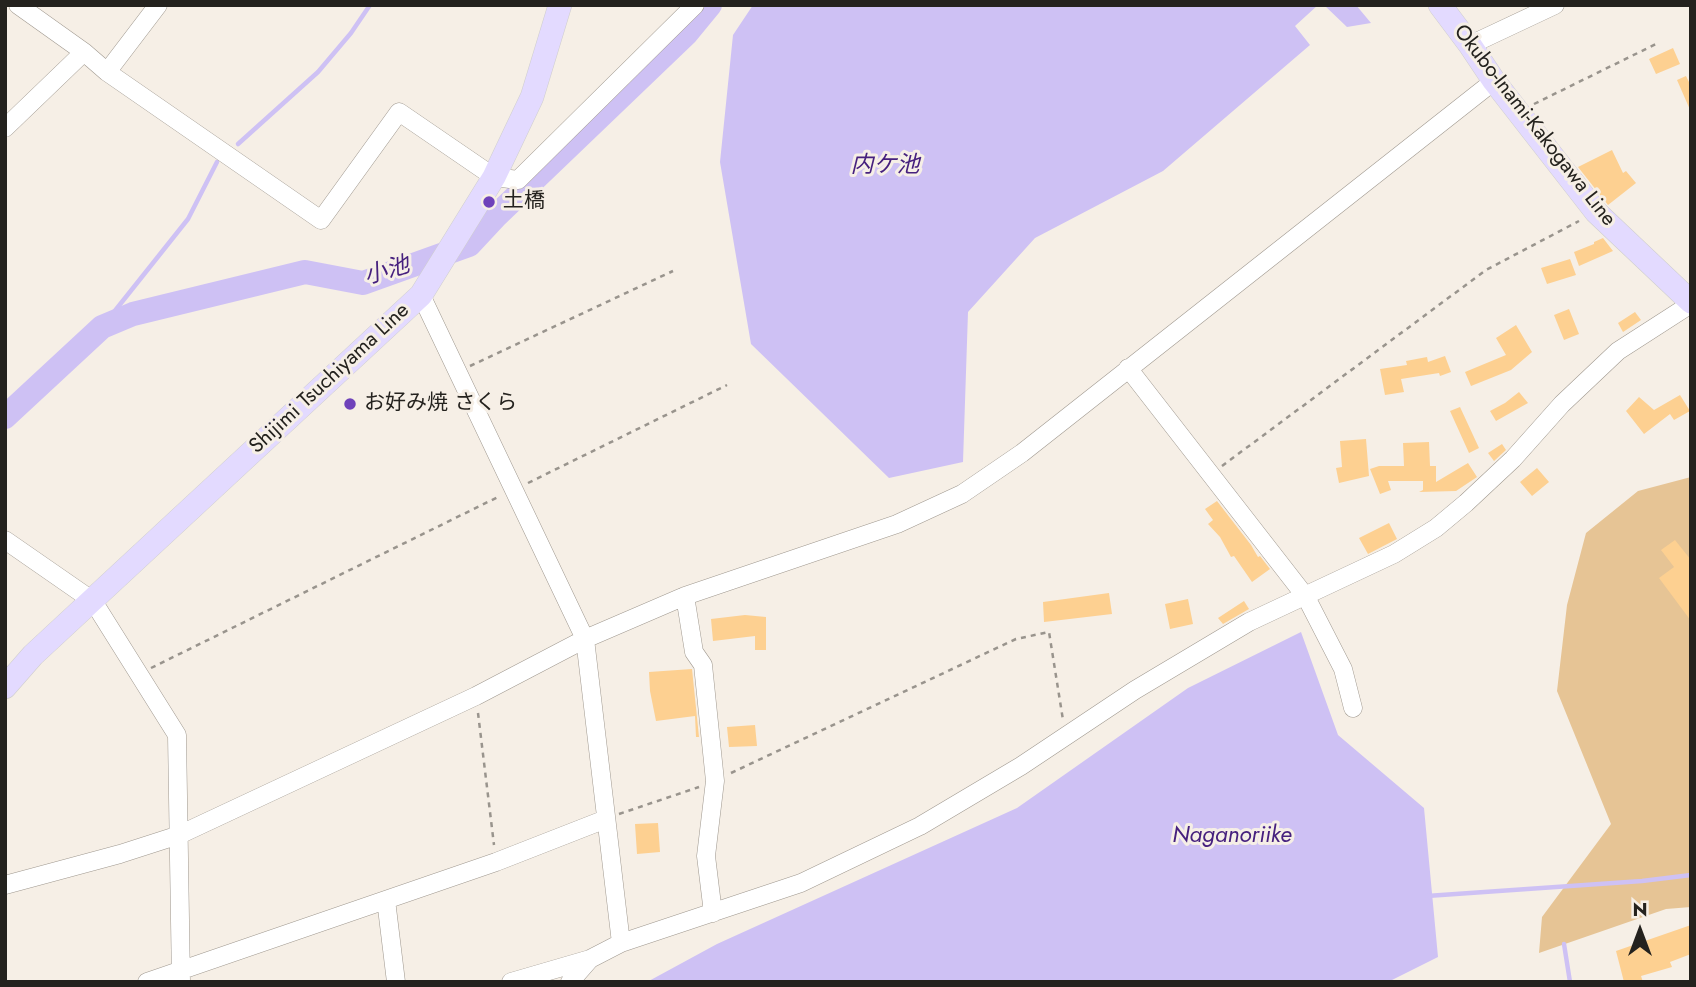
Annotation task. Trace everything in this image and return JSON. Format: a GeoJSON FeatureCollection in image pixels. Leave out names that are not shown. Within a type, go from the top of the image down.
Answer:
{"type":"FeatureCollection","features":[{"type":"Feature","properties":{"kind":"main road","name":"Shijimi Tsuchiyama Line"},"geometry":{"type":"LineString","coordinates":[[5,687],[33,655],[421,295],[494,177],[532,97],[560,5]]}},
{"type":"Feature","properties":{"kind":"main road","name":"Okubo-Inami-Kakogawa Line"},"geometry":{"type":"LineString","coordinates":[[1440,5],[1494,81],[1596,212],[1691,303]]}},
{"type":"Feature","properties":{"kind":"street"},"geometry":{"type":"LineString","coordinates":[[18,5],[84,52],[107,72],[321,220],[400,113],[494,177],[518,180],[695,5]]}},
{"type":"Feature","properties":{"kind":"street"},"geometry":{"type":"LineString","coordinates":[[107,72],[158,5]]}},
{"type":"Feature","properties":{"kind":"street"},"geometry":{"type":"LineString","coordinates":[[1470,44],[1555,5]]}},
{"type":"Feature","properties":{"kind":"street"},"geometry":{"type":"LineString","coordinates":[[5,128],[84,52]]}},
{"type":"Feature","properties":{"kind":"street"},"geometry":{"type":"LineString","coordinates":[[5,885],[179,835],[476,696],[585,639],[685,596],[897,524],[962,494],[1022,453],[1494,81]]}},
{"type":"Feature","properties":{"kind":"street"},"geometry":{"type":"LineString","coordinates":[[421,295],[585,639],[621,943]]}},
{"type":"Feature","properties":{"kind":"street"},"geometry":{"type":"LineString","coordinates":[[511,982],[590,960],[621,943],[801,884],[920,826],[1021,766],[1135,690],[1249,622],[1394,554],[1436,528],[1513,459],[1562,404],[1618,352],[1691,303]]}},
{"type":"Feature","properties":{"kind":"street"},"geometry":{"type":"LineString","coordinates":[[1128,368],[1306,597],[1343,669],[1353,708]]}},
{"type":"Feature","properties":{"kind":"street"},"geometry":{"type":"LineString","coordinates":[[5,540],[93,601],[177,735],[182,975]]}},
{"type":"Feature","properties":{"kind":"street"},"geometry":{"type":"LineString","coordinates":[[685,596],[694,652],[703,665],[715,781],[706,856],[713,913]]}},
{"type":"Feature","properties":{"kind":"street"},"geometry":{"type":"LineString","coordinates":[[147,982],[182,975],[496,862],[606,819]]}},
{"type":"Feature","properties":{"kind":"street"},"geometry":{"type":"LineString","coordinates":[[386,900],[396,982]]}},
{"type":"Feature","properties":{"kind":"street"},"geometry":{"type":"LineString","coordinates":[[570,982],[590,960]]}},
{"type":"Feature","properties":{"kind":"path"},"geometry":{"type":"LineString","coordinates":[[1518,112],[1656,44]]}},
{"type":"Feature","properties":{"kind":"path"},"geometry":{"type":"LineString","coordinates":[[1210,474],[1486,270],[1596,212]]}},
{"type":"Feature","properties":{"kind":"path"},"geometry":{"type":"LineString","coordinates":[[458,372],[673,271]]}},
{"type":"Feature","properties":{"kind":"path"},"geometry":{"type":"LineString","coordinates":[[139,674],[727,386]]}},
{"type":"Feature","properties":{"kind":"path"},"geometry":{"type":"LineString","coordinates":[[606,819],[715,781],[1016,639],[1049,632],[1065,736]]}},
{"type":"Feature","properties":{"kind":"path"},"geometry":{"type":"LineString","coordinates":[[476,696],[496,862]]}},
{"type":"Feature","properties":{"kind":"shaded area"},"geometry":{"type":"Polygon","coordinates":[[[1691,477],[1691,907],[1666,909],[1539,953],[1542,917],[1611,824],[1557,691],[1567,605],[1586,533],[1638,491],[1691,477]]]}},
{"type":"Feature","properties":{"kind":"water","name":"内ケ池"},"geometry":{"type":"Polygon","coordinates":[[[753,5],[1318,5],[1295,26],[1310,45],[1163,171],[1035,238],[968,312],[963,462],[889,478],[751,344],[720,162],[733,35],[753,5]]]}},
{"type":"Feature","properties":{"kind":"water"},"geometry":{"type":"Polygon","coordinates":[[[1324,5],[1356,5],[1371,23],[1347,27],[1324,5]]]}},
{"type":"Feature","properties":{"kind":"water","name":"Naganoriike"},"geometry":{"type":"Polygon","coordinates":[[[1301,632],[1338,735],[1424,808],[1438,957],[1388,982],[647,982],[717,944],[1017,808],[1188,688],[1301,632]]]}},
{"type":"Feature","properties":{"kind":"building"},"geometry":{"type":"Polygon","coordinates":[[[1673,48],[1680,64],[1656,74],[1649,59],[1673,48]]]}},
{"type":"Feature","properties":{"kind":"building"},"geometry":{"type":"Polygon","coordinates":[[[1686,76],[1691,86],[1691,112],[1677,80],[1686,76]]]}},
{"type":"Feature","properties":{"kind":"building"},"geometry":{"type":"Polygon","coordinates":[[[1612,150],[1623,173],[1626,171],[1636,183],[1608,205],[1578,167],[1612,150]]]}},
{"type":"Feature","properties":{"kind":"building"},"geometry":{"type":"Polygon","coordinates":[[[1603,238],[1613,251],[1579,266],[1574,252],[1603,238]]]}},
{"type":"Feature","properties":{"kind":"building"},"geometry":{"type":"Polygon","coordinates":[[[1570,259],[1576,275],[1547,284],[1541,268],[1570,259]]]}},
{"type":"Feature","properties":{"kind":"building"},"geometry":{"type":"Polygon","coordinates":[[[1569,309],[1579,334],[1564,340],[1554,315],[1569,309]]]}},
{"type":"Feature","properties":{"kind":"building"},"geometry":{"type":"Polygon","coordinates":[[[1635,312],[1641,320],[1623,332],[1618,323],[1635,312]]]}},
{"type":"Feature","properties":{"kind":"building"},"geometry":{"type":"Polygon","coordinates":[[[1516,325],[1532,352],[1511,370],[1471,386],[1465,372],[1506,355],[1496,338],[1516,325]]]}},
{"type":"Feature","properties":{"kind":"building"},"geometry":{"type":"Polygon","coordinates":[[[1445,356],[1451,372],[1440,376],[1439,373],[1401,379],[1404,392],[1385,395],[1380,369],[1407,365],[1406,361],[1427,357],[1428,362],[1445,356]]]}},
{"type":"Feature","properties":{"kind":"building"},"geometry":{"type":"Polygon","coordinates":[[[1519,392],[1528,403],[1496,421],[1490,411],[1519,392]]]}},
{"type":"Feature","properties":{"kind":"building"},"geometry":{"type":"Polygon","coordinates":[[[1680,395],[1690,411],[1674,420],[1670,414],[1644,434],[1626,411],[1639,397],[1654,410],[1680,395]]]}},
{"type":"Feature","properties":{"kind":"building"},"geometry":{"type":"Polygon","coordinates":[[[1460,407],[1479,448],[1469,453],[1450,411],[1460,407]]]}},
{"type":"Feature","properties":{"kind":"building"},"geometry":{"type":"Polygon","coordinates":[[[1366,439],[1369,476],[1339,483],[1336,468],[1342,467],[1340,441],[1366,439]]]}},
{"type":"Feature","properties":{"kind":"building"},"geometry":{"type":"Polygon","coordinates":[[[1429,442],[1430,466],[1436,466],[1436,482],[1468,463],[1477,477],[1456,491],[1419,492],[1423,490],[1423,481],[1388,481],[1391,490],[1380,494],[1370,469],[1379,466],[1404,466],[1403,443],[1429,442]]]}},
{"type":"Feature","properties":{"kind":"building"},"geometry":{"type":"Polygon","coordinates":[[[1502,444],[1506,450],[1494,461],[1488,453],[1502,444]]]}},
{"type":"Feature","properties":{"kind":"building"},"geometry":{"type":"Polygon","coordinates":[[[1537,468],[1549,482],[1532,496],[1520,482],[1537,468]]]}},
{"type":"Feature","properties":{"kind":"building"},"geometry":{"type":"Polygon","coordinates":[[[1217,501],[1270,569],[1252,582],[1208,524],[1213,520],[1205,509],[1217,501]]]}},
{"type":"Feature","properties":{"kind":"building"},"geometry":{"type":"Polygon","coordinates":[[[1389,523],[1397,539],[1368,554],[1359,538],[1389,523]]]}},
{"type":"Feature","properties":{"kind":"building"},"geometry":{"type":"Polygon","coordinates":[[[1675,540],[1691,560],[1691,621],[1659,578],[1674,567],[1661,550],[1675,540]]]}},
{"type":"Feature","properties":{"kind":"building"},"geometry":{"type":"Polygon","coordinates":[[[1109,593],[1112,614],[1044,622],[1043,602],[1109,593]]]}},
{"type":"Feature","properties":{"kind":"building"},"geometry":{"type":"Polygon","coordinates":[[[1188,599],[1193,624],[1170,629],[1165,604],[1188,599]]]}},
{"type":"Feature","properties":{"kind":"building"},"geometry":{"type":"Polygon","coordinates":[[[1244,601],[1249,609],[1223,624],[1218,618],[1244,601]]]}},
{"type":"Feature","properties":{"kind":"building"},"geometry":{"type":"Polygon","coordinates":[[[745,615],[766,617],[766,650],[755,650],[755,636],[713,641],[711,619],[745,615]]]}},
{"type":"Feature","properties":{"kind":"building"},"geometry":{"type":"Polygon","coordinates":[[[692,669],[699,737],[696,737],[695,716],[656,721],[650,691],[649,672],[692,669]]]}},
{"type":"Feature","properties":{"kind":"building"},"geometry":{"type":"Polygon","coordinates":[[[755,725],[757,746],[729,747],[727,727],[755,725]]]}},
{"type":"Feature","properties":{"kind":"building"},"geometry":{"type":"Polygon","coordinates":[[[658,823],[660,852],[637,854],[635,824],[658,823]]]}},
{"type":"Feature","properties":{"kind":"building"},"geometry":{"type":"Polygon","coordinates":[[[1691,925],[1691,954],[1670,962],[1672,967],[1641,976],[1643,982],[1624,982],[1616,951],[1691,925]]]}},
{"type":"Feature","properties":{"kind":"waterway"},"geometry":{"type":"LineString","coordinates":[[238,144],[318,72],[351,33],[370,5]]}},
{"type":"Feature","properties":{"kind":"waterway","name":"小池"},"geometry":{"type":"LineString","coordinates":[[5,417],[102,327],[133,314],[305,272],[363,283],[469,245],[687,33],[710,5]]}},
{"type":"Feature","properties":{"kind":"waterway"},"geometry":{"type":"LineString","coordinates":[[102,327],[188,219],[217,162]]}},
{"type":"Feature","properties":{"kind":"waterway"},"geometry":{"type":"LineString","coordinates":[[1427,896],[1691,875]]}},
{"type":"Feature","properties":{"kind":"waterway"},"geometry":{"type":"LineString","coordinates":[[1564,944],[1570,982]]}},
{"type":"Feature","properties":{"kind":"place","name":"土橋"},"geometry":{"type":"Point","coordinates":[489,202]}},
{"type":"Feature","properties":{"kind":"place","name":"お好み焼 さくら"},"geometry":{"type":"Point","coordinates":[350,404]}}]}
